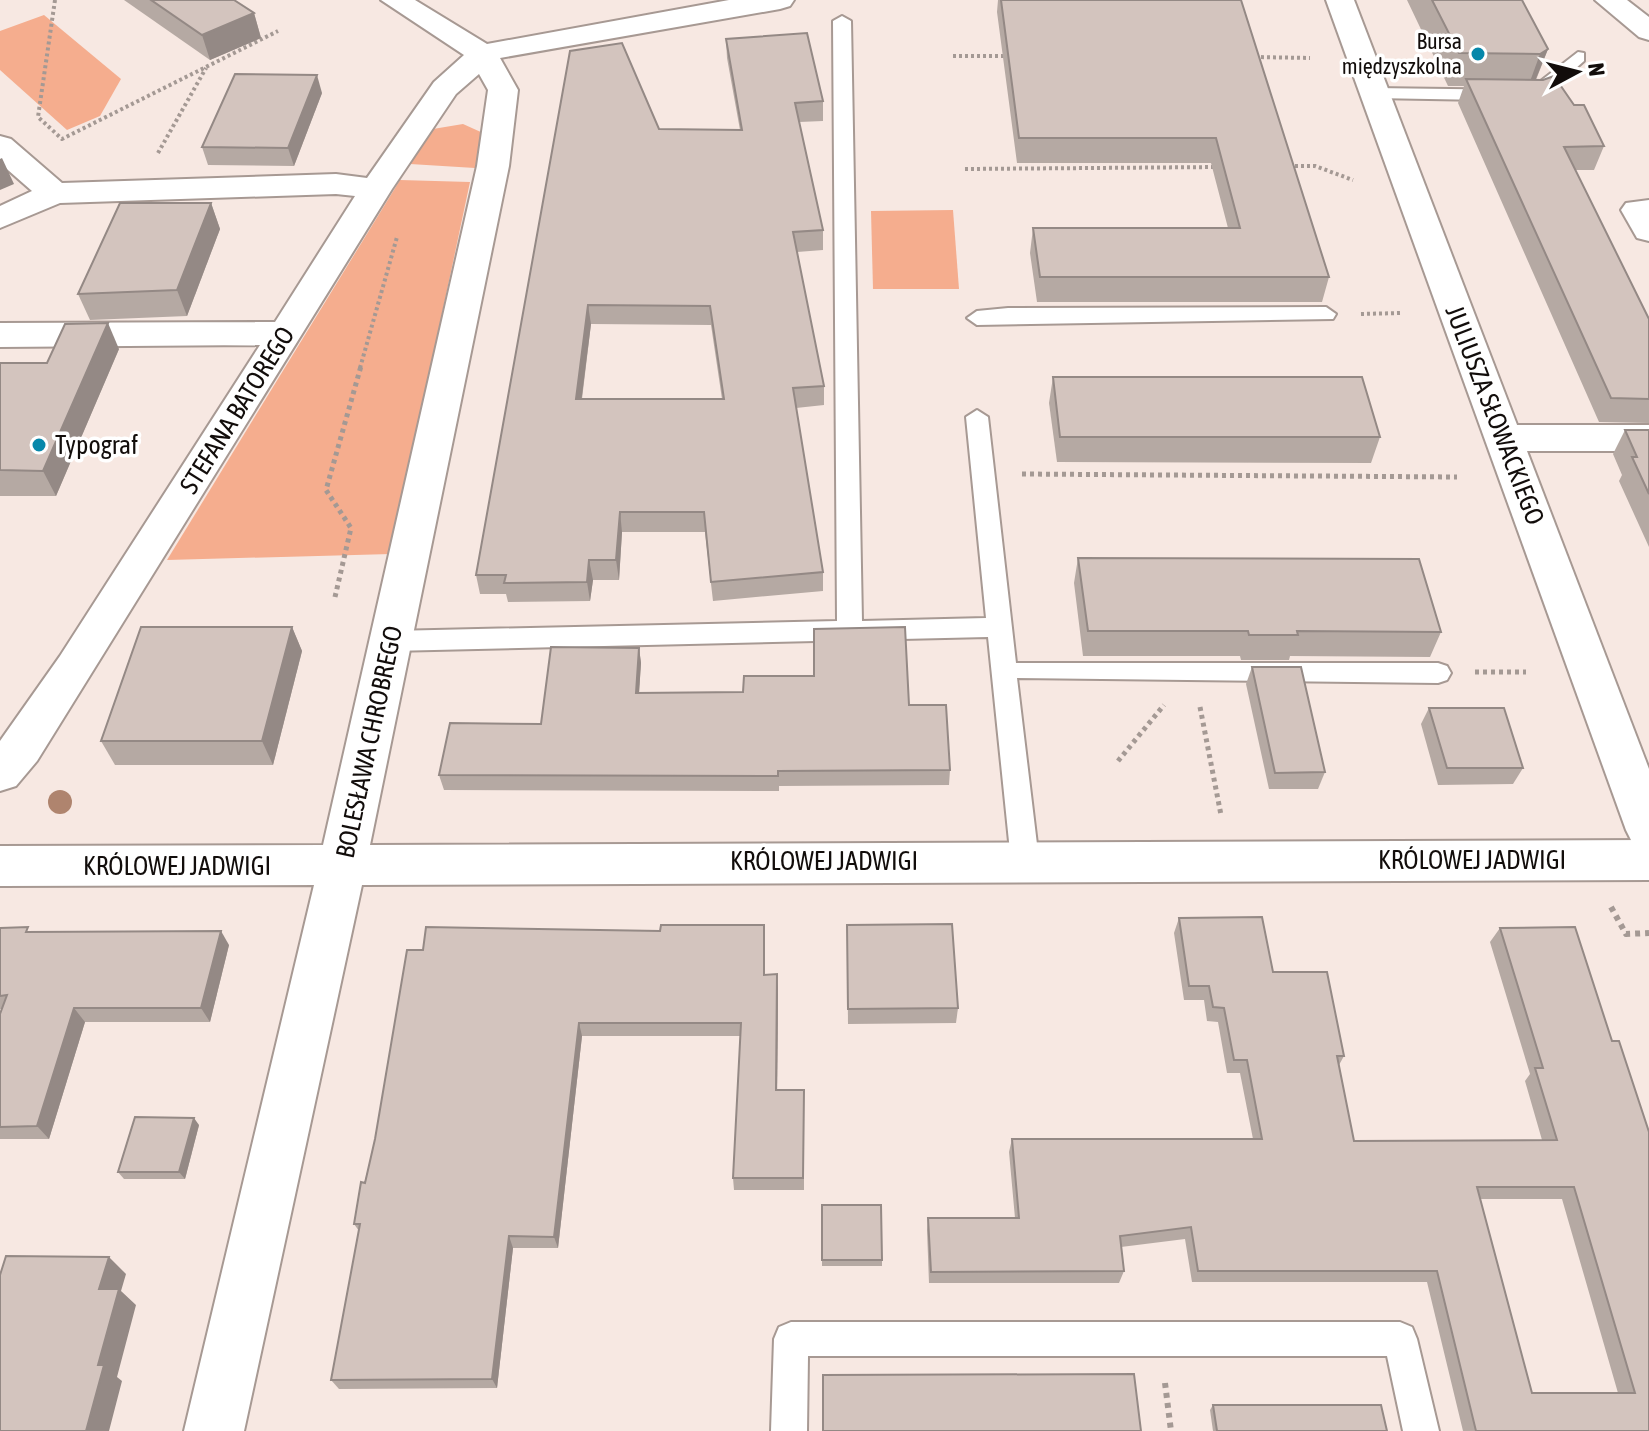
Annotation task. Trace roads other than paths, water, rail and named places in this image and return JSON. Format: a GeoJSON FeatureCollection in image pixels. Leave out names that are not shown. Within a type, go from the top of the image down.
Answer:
{"type":"FeatureCollection","features":[{"type":"Feature","properties":{"kind":"street"},"geometry":{"type":"LineString","coordinates":[[395,0],[483,54],[553,37],[780,0]]}},
{"type":"Feature","properties":{"kind":"street","name":"JULIUSZA SŁOWACKIEGO"},"geometry":{"type":"LineString","coordinates":[[1340,0],[1647,818]]}},
{"type":"Feature","properties":{"kind":"street"},"geometry":{"type":"LineString","coordinates":[[1609,0],[1649,31]]}},
{"type":"Feature","properties":{"kind":"street","name":"STEFANA BATOREGO"},"geometry":{"type":"LineString","coordinates":[[0,773],[21,748],[75,668],[376,189],[445,88],[483,54]]}},
{"type":"Feature","properties":{"kind":"street","name":"BOLESŁAWA CHROBREGO"},"geometry":{"type":"LineString","coordinates":[[214,1431],[342,867],[493,166],[503,90],[483,54]]}},
{"type":"Feature","properties":{"kind":"street"},"geometry":{"type":"LineString","coordinates":[[0,146],[54,193]]}},
{"type":"Feature","properties":{"kind":"street"},"geometry":{"type":"LineString","coordinates":[[0,218],[54,193],[336,184],[376,189]]}},
{"type":"Feature","properties":{"kind":"street"},"geometry":{"type":"LineString","coordinates":[[1649,210],[1638,210],[1649,231]]}},
{"type":"Feature","properties":{"kind":"street"},"geometry":{"type":"LineString","coordinates":[[0,335],[285,333]]}},
{"type":"Feature","properties":{"kind":"street"},"geometry":{"type":"LineString","coordinates":[[1504,438],[1649,438]]}},
{"type":"Feature","properties":{"kind":"street","name":"KRÓLOWEJ JADWIGI"},"geometry":{"type":"LineString","coordinates":[[0,866],[342,867],[404,862],[1649,860]]}},
{"type":"Feature","properties":{"kind":"lane"},"geometry":{"type":"LineString","coordinates":[[842,21],[850,630]]}},
{"type":"Feature","properties":{"kind":"lane"},"geometry":{"type":"LineString","coordinates":[[1373,93],[1534,96],[1578,57]]}},
{"type":"Feature","properties":{"kind":"lane"},"geometry":{"type":"LineString","coordinates":[[977,318],[1008,315],[1326,314]]}},
{"type":"Feature","properties":{"kind":"lane"},"geometry":{"type":"LineString","coordinates":[[977,417],[1025,861]]}},
{"type":"Feature","properties":{"kind":"lane"},"geometry":{"type":"LineString","coordinates":[[391,641],[999,627]]}},
{"type":"Feature","properties":{"kind":"lane"},"geometry":{"type":"LineString","coordinates":[[1023,670],[1438,673]]}},
{"type":"Feature","properties":{"kind":"lane"},"geometry":{"type":"LineString","coordinates":[[789,1431],[791,1339],[1400,1339],[1421,1431]]}},
{"type":"Feature","properties":{"kind":"place","name":"Bursa międzyszkolna"},"geometry":{"type":"Point","coordinates":[1478,54]}},
{"type":"Feature","properties":{"kind":"place","name":"Typograf"},"geometry":{"type":"Point","coordinates":[39,445]}}]}
